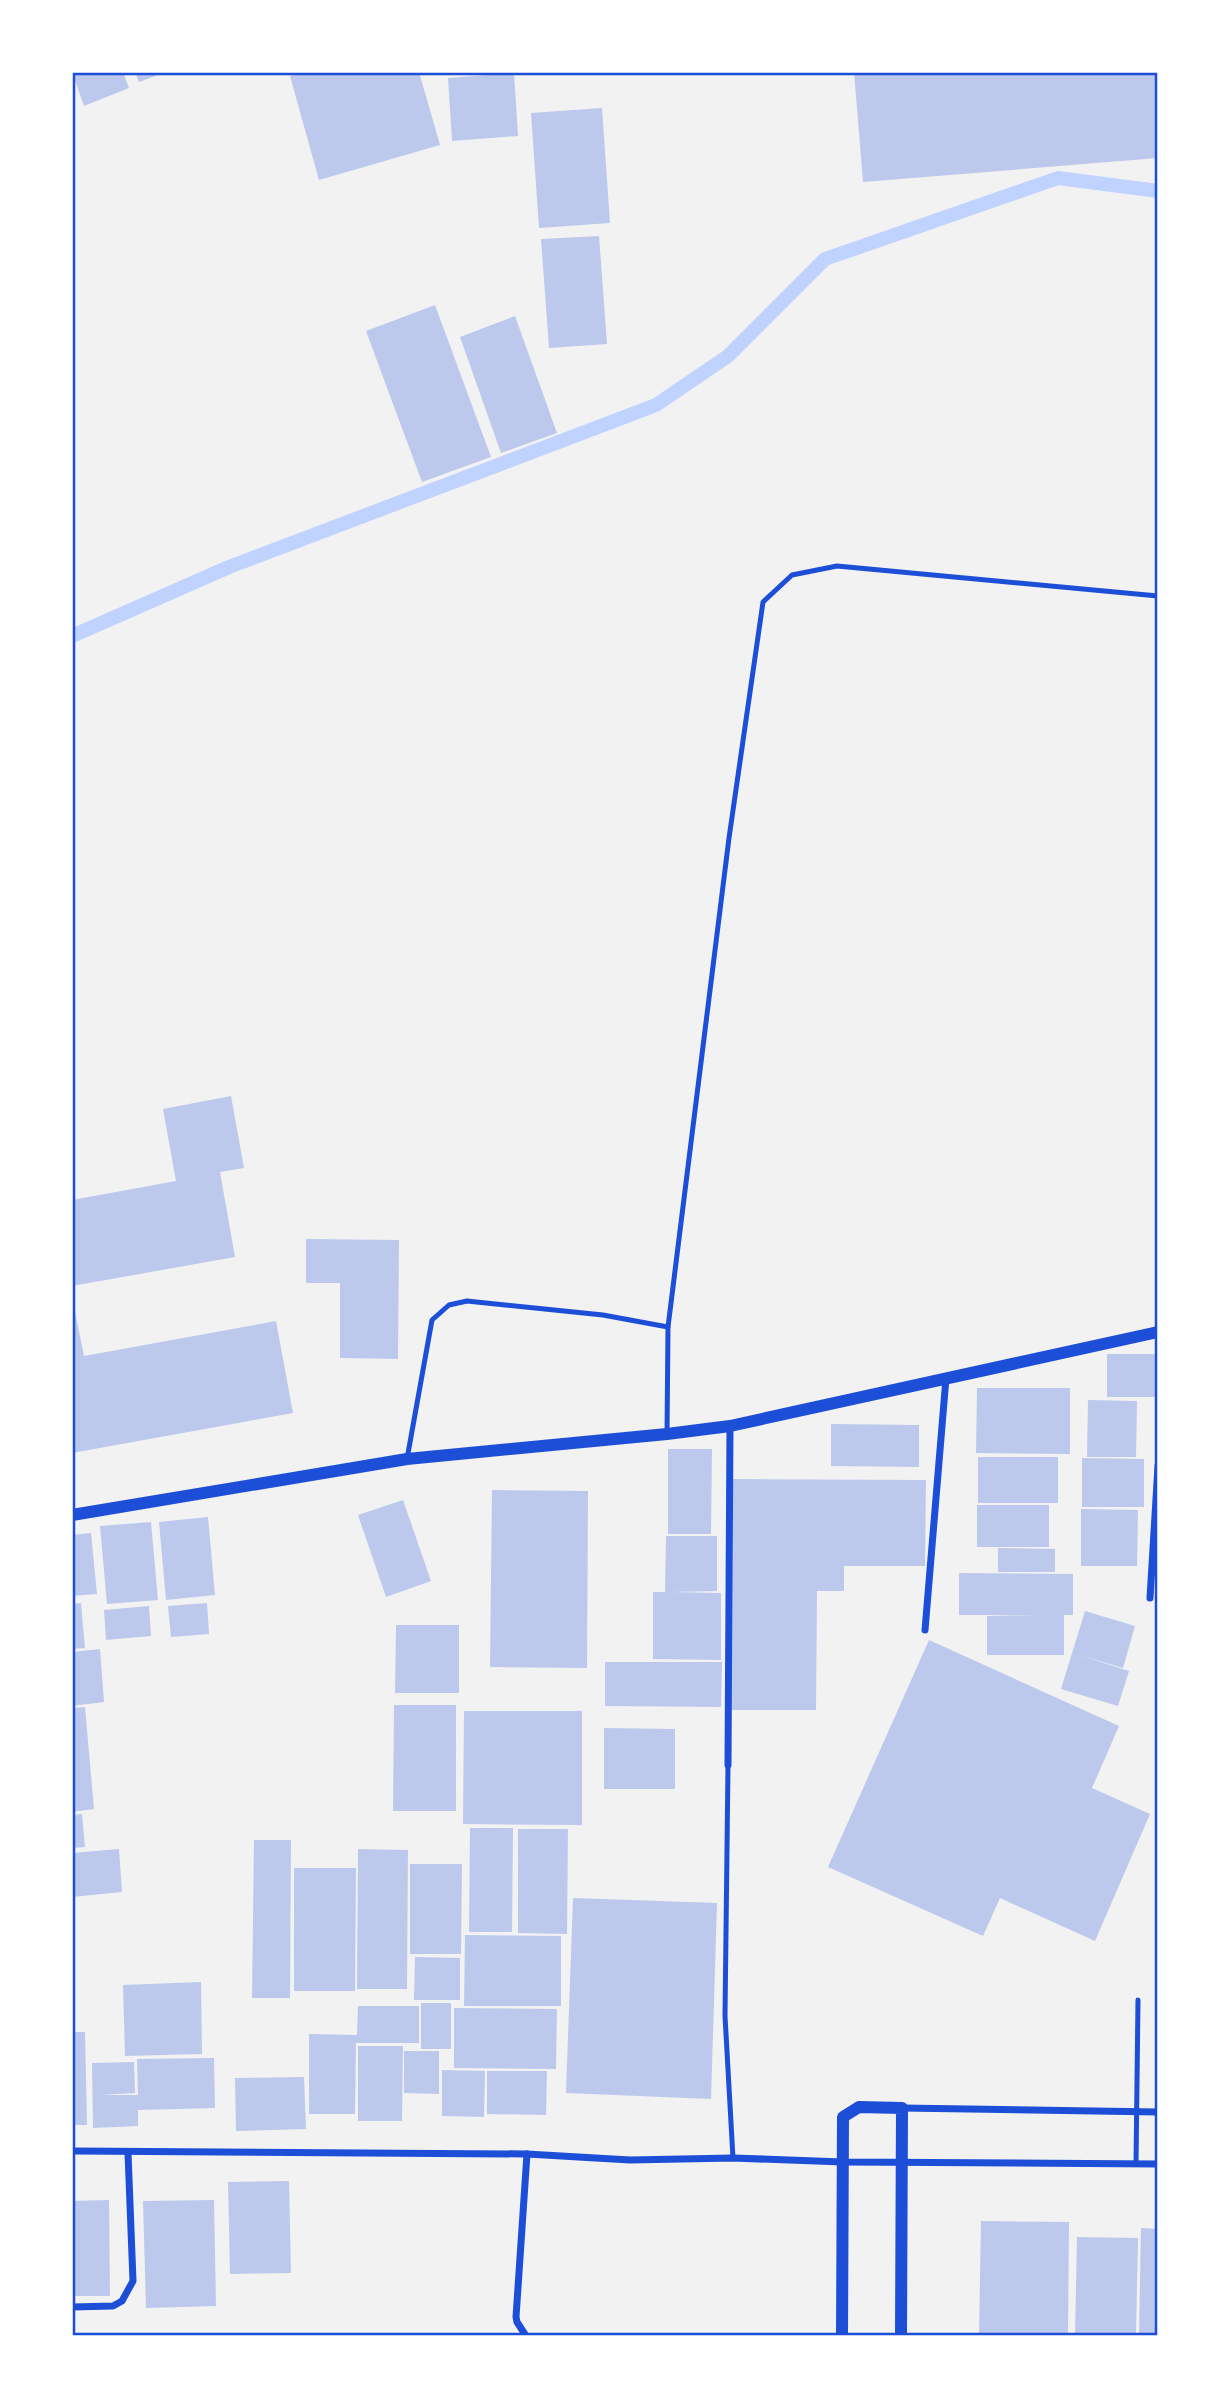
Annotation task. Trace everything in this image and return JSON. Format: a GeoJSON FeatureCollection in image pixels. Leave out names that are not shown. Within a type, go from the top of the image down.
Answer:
{"type":"FeatureCollection","features":[{"type":"Feature","properties":{"kind":"street"},"geometry":{"type":"LineString","coordinates":[[72,1515],[407,1459],[730,1426],[1158,1332]]}},
{"type":"Feature","properties":{"kind":"street"},"geometry":{"type":"LineString","coordinates":[[925,1630],[946,1378]]}},
{"type":"Feature","properties":{"kind":"street"},"geometry":{"type":"LineString","coordinates":[[728,1765],[730,1426]]}},
{"type":"Feature","properties":{"kind":"street"},"geometry":{"type":"LineString","coordinates":[[1150,1598],[1158,1466]]}},
{"type":"Feature","properties":{"kind":"street"},"geometry":{"type":"LineString","coordinates":[[842,2336],[844,2117],[848,2112],[859,2107],[1158,2112]]}},
{"type":"Feature","properties":{"kind":"street"},"geometry":{"type":"LineString","coordinates":[[901,2336],[902,2108]]}},
{"type":"Feature","properties":{"kind":"street"},"geometry":{"type":"LineString","coordinates":[[75,2151],[527,2154],[630,2160],[733,2158],[903,2163],[1158,2164]]}},
{"type":"Feature","properties":{"kind":"street"},"geometry":{"type":"LineString","coordinates":[[72,2306],[113,2306],[122,2301],[133,2281],[128,2153]]}},
{"type":"Feature","properties":{"kind":"street"},"geometry":{"type":"LineString","coordinates":[[526,2336],[516,2317],[527,2154]]}},
{"type":"Feature","properties":{"kind":"lane"},"geometry":{"type":"LineString","coordinates":[[667,1434],[668,1327],[729,838],[763,602],[792,575],[837,565],[1158,596]]}},
{"type":"Feature","properties":{"kind":"lane"},"geometry":{"type":"LineString","coordinates":[[407,1459],[432,1320],[449,1305],[467,1301],[625,1318],[668,1327]]}},
{"type":"Feature","properties":{"kind":"lane"},"geometry":{"type":"LineString","coordinates":[[728,1765],[725,2015],[733,2158]]}},
{"type":"Feature","properties":{"kind":"lane"},"geometry":{"type":"LineString","coordinates":[[1136,2164],[1138,2000]]}},
{"type":"Feature","properties":{"kind":"building"},"geometry":{"type":"Polygon","coordinates":[[[72,72],[123,72],[129,88],[84,106],[72,72]]]}},
{"type":"Feature","properties":{"kind":"building"},"geometry":{"type":"Polygon","coordinates":[[[135,72],[166,72],[139,82],[135,72]]]}},
{"type":"Feature","properties":{"kind":"building"},"geometry":{"type":"Polygon","coordinates":[[[303,72],[419,72],[440,145],[319,180],[290,76],[303,72]]]}},
{"type":"Feature","properties":{"kind":"building"},"geometry":{"type":"Polygon","coordinates":[[[854,72],[1158,72],[1158,158],[863,182],[854,72]]]}},
{"type":"Feature","properties":{"kind":"building"},"geometry":{"type":"Polygon","coordinates":[[[514,73],[518,136],[452,141],[448,78],[514,73]]]}},
{"type":"Feature","properties":{"kind":"building"},"geometry":{"type":"Polygon","coordinates":[[[602,108],[610,223],[539,228],[531,113],[602,108]]]}},
{"type":"Feature","properties":{"kind":"building"},"geometry":{"type":"Polygon","coordinates":[[[599,236],[607,344],[549,348],[541,239],[599,236]]]}},
{"type":"Feature","properties":{"kind":"building"},"geometry":{"type":"Polygon","coordinates":[[[435,305],[491,457],[422,482],[366,331],[435,305]]]}},
{"type":"Feature","properties":{"kind":"building"},"geometry":{"type":"Polygon","coordinates":[[[515,316],[557,433],[501,453],[460,337],[515,316]]]}},
{"type":"Feature","properties":{"kind":"building"},"geometry":{"type":"Polygon","coordinates":[[[231,1096],[244,1168],[220,1172],[235,1257],[72,1286],[72,1200],[176,1181],[163,1109],[231,1096]]]}},
{"type":"Feature","properties":{"kind":"building"},"geometry":{"type":"Polygon","coordinates":[[[306,1239],[399,1240],[398,1359],[340,1358],[340,1283],[306,1283],[306,1239]]]}},
{"type":"Feature","properties":{"kind":"building"},"geometry":{"type":"Polygon","coordinates":[[[72,1297],[84,1356],[276,1321],[293,1413],[72,1453],[72,1297]]]}},
{"type":"Feature","properties":{"kind":"building"},"geometry":{"type":"Polygon","coordinates":[[[1107,1354],[1155,1354],[1155,1397],[1107,1397],[1107,1354]]]}},
{"type":"Feature","properties":{"kind":"building"},"geometry":{"type":"Polygon","coordinates":[[[977,1388],[1070,1388],[1070,1454],[976,1453],[977,1388]]]}},
{"type":"Feature","properties":{"kind":"building"},"geometry":{"type":"Polygon","coordinates":[[[1088,1400],[1137,1401],[1136,1457],[1087,1457],[1088,1400]]]}},
{"type":"Feature","properties":{"kind":"building"},"geometry":{"type":"Polygon","coordinates":[[[831,1424],[919,1425],[919,1467],[831,1466],[831,1424]]]}},
{"type":"Feature","properties":{"kind":"building"},"geometry":{"type":"Polygon","coordinates":[[[668,1449],[712,1449],[711,1534],[668,1534],[668,1449]]]}},
{"type":"Feature","properties":{"kind":"building"},"geometry":{"type":"Polygon","coordinates":[[[978,1457],[1058,1457],[1058,1503],[978,1503],[978,1457]]]}},
{"type":"Feature","properties":{"kind":"building"},"geometry":{"type":"Polygon","coordinates":[[[1082,1458],[1144,1459],[1144,1507],[1082,1507],[1082,1458]]]}},
{"type":"Feature","properties":{"kind":"building"},"geometry":{"type":"Polygon","coordinates":[[[733,1479],[926,1480],[925,1566],[844,1566],[844,1591],[817,1591],[816,1710],[732,1710],[733,1479]]]}},
{"type":"Feature","properties":{"kind":"building"},"geometry":{"type":"Polygon","coordinates":[[[492,1490],[588,1491],[587,1668],[490,1667],[492,1490]]]}},
{"type":"Feature","properties":{"kind":"building"},"geometry":{"type":"Polygon","coordinates":[[[403,1500],[431,1581],[386,1597],[358,1515],[403,1500]]]}},
{"type":"Feature","properties":{"kind":"building"},"geometry":{"type":"Polygon","coordinates":[[[977,1505],[1049,1505],[1049,1547],[977,1547],[977,1505]]]}},
{"type":"Feature","properties":{"kind":"building"},"geometry":{"type":"Polygon","coordinates":[[[1081,1509],[1138,1510],[1137,1566],[1081,1566],[1081,1509]]]}},
{"type":"Feature","properties":{"kind":"building"},"geometry":{"type":"Polygon","coordinates":[[[208,1517],[215,1595],[166,1600],[159,1522],[208,1517]]]}},
{"type":"Feature","properties":{"kind":"building"},"geometry":{"type":"Polygon","coordinates":[[[151,1522],[158,1600],[107,1604],[100,1526],[151,1522]]]}},
{"type":"Feature","properties":{"kind":"building"},"geometry":{"type":"Polygon","coordinates":[[[91,1533],[97,1594],[72,1596],[72,1535],[91,1533]]]}},
{"type":"Feature","properties":{"kind":"building"},"geometry":{"type":"Polygon","coordinates":[[[666,1536],[717,1536],[717,1591],[672,1592],[721,1593],[721,1660],[653,1659],[653,1592],[665,1592],[666,1536]]]}},
{"type":"Feature","properties":{"kind":"building"},"geometry":{"type":"Polygon","coordinates":[[[998,1548],[1055,1549],[1055,1572],[998,1572],[998,1548]]]}},
{"type":"Feature","properties":{"kind":"building"},"geometry":{"type":"Polygon","coordinates":[[[959,1573],[1073,1574],[1073,1615],[1064,1615],[1064,1655],[987,1655],[987,1616],[1036,1615],[959,1615],[959,1573]]]}},
{"type":"Feature","properties":{"kind":"building"},"geometry":{"type":"Polygon","coordinates":[[[81,1603],[85,1648],[72,1649],[72,1604],[81,1603]]]}},
{"type":"Feature","properties":{"kind":"building"},"geometry":{"type":"Polygon","coordinates":[[[207,1603],[209,1634],[171,1637],[168,1606],[207,1603]]]}},
{"type":"Feature","properties":{"kind":"building"},"geometry":{"type":"Polygon","coordinates":[[[149,1606],[151,1636],[106,1640],[104,1610],[149,1606]]]}},
{"type":"Feature","properties":{"kind":"building"},"geometry":{"type":"Polygon","coordinates":[[[1085,1611],[1135,1626],[1123,1668],[1079,1655],[1129,1671],[1118,1706],[1061,1689],[1085,1611]]]}},
{"type":"Feature","properties":{"kind":"building"},"geometry":{"type":"Polygon","coordinates":[[[396,1625],[459,1625],[459,1693],[395,1693],[396,1625]]]}},
{"type":"Feature","properties":{"kind":"building"},"geometry":{"type":"Polygon","coordinates":[[[929,1640],[1119,1726],[1092,1788],[1150,1814],[1095,1941],[1000,1898],[983,1936],[828,1867],[929,1640]]]}},
{"type":"Feature","properties":{"kind":"building"},"geometry":{"type":"Polygon","coordinates":[[[100,1649],[104,1702],[72,1706],[72,1652],[100,1649]]]}},
{"type":"Feature","properties":{"kind":"building"},"geometry":{"type":"Polygon","coordinates":[[[605,1662],[722,1662],[721,1707],[605,1706],[605,1662]]]}},
{"type":"Feature","properties":{"kind":"building"},"geometry":{"type":"Polygon","coordinates":[[[394,1705],[456,1705],[456,1811],[393,1811],[394,1705]]]}},
{"type":"Feature","properties":{"kind":"building"},"geometry":{"type":"Polygon","coordinates":[[[85,1707],[94,1809],[72,1812],[72,1708],[85,1707]]]}},
{"type":"Feature","properties":{"kind":"building"},"geometry":{"type":"Polygon","coordinates":[[[464,1711],[582,1711],[582,1825],[463,1824],[464,1711]]]}},
{"type":"Feature","properties":{"kind":"building"},"geometry":{"type":"Polygon","coordinates":[[[604,1728],[675,1729],[675,1789],[604,1789],[604,1728]]]}},
{"type":"Feature","properties":{"kind":"building"},"geometry":{"type":"Polygon","coordinates":[[[82,1814],[85,1847],[72,1848],[72,1815],[82,1814]]]}},
{"type":"Feature","properties":{"kind":"building"},"geometry":{"type":"Polygon","coordinates":[[[470,1828],[513,1828],[512,1932],[469,1932],[470,1828]]]}},
{"type":"Feature","properties":{"kind":"building"},"geometry":{"type":"Polygon","coordinates":[[[518,1829],[568,1829],[567,1934],[518,1933],[518,1829]]]}},
{"type":"Feature","properties":{"kind":"building"},"geometry":{"type":"Polygon","coordinates":[[[254,1840],[291,1840],[290,1998],[252,1998],[254,1840]]]}},
{"type":"Feature","properties":{"kind":"building"},"geometry":{"type":"Polygon","coordinates":[[[119,1849],[122,1892],[72,1897],[72,1853],[119,1849]]]}},
{"type":"Feature","properties":{"kind":"building"},"geometry":{"type":"Polygon","coordinates":[[[358,1849],[408,1850],[407,1989],[357,1989],[358,1849]]]}},
{"type":"Feature","properties":{"kind":"building"},"geometry":{"type":"Polygon","coordinates":[[[410,1864],[462,1864],[461,1954],[410,1954],[410,1864]]]}},
{"type":"Feature","properties":{"kind":"building"},"geometry":{"type":"Polygon","coordinates":[[[294,1868],[356,1868],[355,1991],[294,1991],[294,1868]]]}},
{"type":"Feature","properties":{"kind":"building"},"geometry":{"type":"Polygon","coordinates":[[[573,1898],[717,1903],[711,2099],[566,2093],[573,1898]]]}},
{"type":"Feature","properties":{"kind":"building"},"geometry":{"type":"Polygon","coordinates":[[[465,1935],[561,1936],[561,2006],[464,2006],[465,1935]]]}},
{"type":"Feature","properties":{"kind":"building"},"geometry":{"type":"Polygon","coordinates":[[[415,1957],[460,1958],[460,2000],[414,2000],[415,1957]]]}},
{"type":"Feature","properties":{"kind":"building"},"geometry":{"type":"Polygon","coordinates":[[[201,1982],[202,2054],[125,2056],[123,1985],[201,1982]]]}},
{"type":"Feature","properties":{"kind":"building"},"geometry":{"type":"Polygon","coordinates":[[[421,2003],[451,2003],[451,2049],[421,2049],[421,2003]]]}},
{"type":"Feature","properties":{"kind":"building"},"geometry":{"type":"Polygon","coordinates":[[[358,2006],[419,2006],[419,2043],[356,2043],[355,2114],[309,2114],[309,2034],[357,2035],[358,2006]]]}},
{"type":"Feature","properties":{"kind":"building"},"geometry":{"type":"Polygon","coordinates":[[[454,2008],[557,2009],[556,2069],[454,2068],[454,2008]]]}},
{"type":"Feature","properties":{"kind":"building"},"geometry":{"type":"Polygon","coordinates":[[[72,2032],[85,2032],[87,2125],[72,2125],[72,2032]]]}},
{"type":"Feature","properties":{"kind":"building"},"geometry":{"type":"Polygon","coordinates":[[[358,2046],[403,2046],[402,2121],[358,2121],[358,2046]]]}},
{"type":"Feature","properties":{"kind":"building"},"geometry":{"type":"Polygon","coordinates":[[[404,2051],[439,2051],[439,2094],[404,2093],[404,2051]]]}},
{"type":"Feature","properties":{"kind":"building"},"geometry":{"type":"Polygon","coordinates":[[[214,2058],[215,2108],[138,2110],[138,2126],[93,2128],[92,2063],[134,2062],[135,2093],[102,2095],[138,2095],[137,2059],[214,2058]]]}},
{"type":"Feature","properties":{"kind":"building"},"geometry":{"type":"Polygon","coordinates":[[[442,2070],[485,2071],[484,2117],[442,2116],[442,2070]]]}},
{"type":"Feature","properties":{"kind":"building"},"geometry":{"type":"Polygon","coordinates":[[[487,2071],[547,2071],[546,2115],[487,2114],[487,2071]]]}},
{"type":"Feature","properties":{"kind":"building"},"geometry":{"type":"Polygon","coordinates":[[[304,2077],[306,2129],[236,2131],[235,2078],[304,2077]]]}},
{"type":"Feature","properties":{"kind":"building"},"geometry":{"type":"Polygon","coordinates":[[[289,2181],[291,2273],[230,2274],[228,2182],[289,2181]]]}},
{"type":"Feature","properties":{"kind":"building"},"geometry":{"type":"Polygon","coordinates":[[[109,2200],[110,2296],[72,2296],[72,2201],[109,2200]]]}},
{"type":"Feature","properties":{"kind":"building"},"geometry":{"type":"Polygon","coordinates":[[[214,2200],[216,2306],[146,2308],[143,2201],[214,2200]]]}},
{"type":"Feature","properties":{"kind":"building"},"geometry":{"type":"Polygon","coordinates":[[[981,2221],[1069,2222],[1068,2336],[979,2336],[981,2221]]]}},
{"type":"Feature","properties":{"kind":"building"},"geometry":{"type":"Polygon","coordinates":[[[1141,2228],[1158,2229],[1158,2336],[1139,2336],[1141,2228]]]}},
{"type":"Feature","properties":{"kind":"building"},"geometry":{"type":"Polygon","coordinates":[[[1077,2237],[1138,2238],[1136,2336],[1075,2336],[1077,2237]]]}},
{"type":"Feature","properties":{"kind":"waterway"},"geometry":{"type":"LineString","coordinates":[[72,636],[229,567],[656,405],[728,356],[825,259],[1058,178],[1158,191]]}}]}
